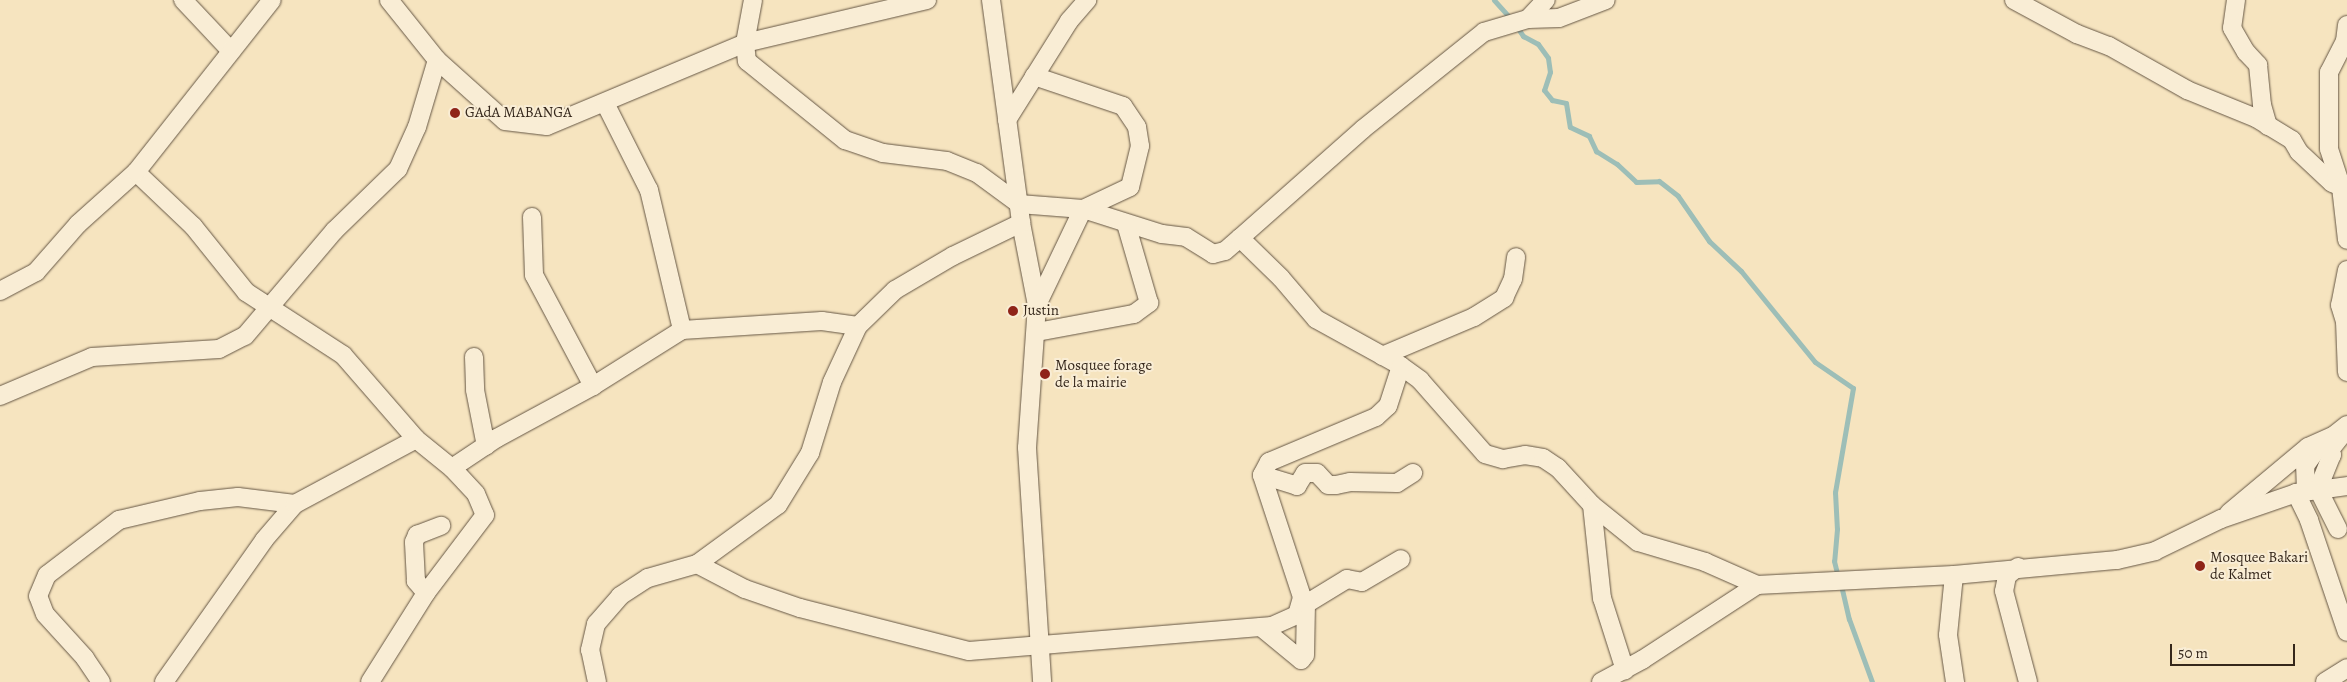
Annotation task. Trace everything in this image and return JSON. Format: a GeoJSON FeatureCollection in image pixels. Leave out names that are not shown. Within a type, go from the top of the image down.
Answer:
{"type":"FeatureCollection","features":[{"type":"Feature","properties":{"kind":"street"},"geometry":{"type":"LineString","coordinates":[[183,0],[231,51]]}},
{"type":"Feature","properties":{"kind":"street"},"geometry":{"type":"LineString","coordinates":[[0,291],[36,272],[78,224],[136,172],[272,0]]}},
{"type":"Feature","properties":{"kind":"street"},"geometry":{"type":"LineString","coordinates":[[389,0],[437,60],[505,121],[547,126],[745,43],[928,0]]}},
{"type":"Feature","properties":{"kind":"street"},"geometry":{"type":"LineString","coordinates":[[753,0],[745,43],[747,62],[755,71],[845,140],[883,153],[947,161],[977,173],[1019,204],[1083,209],[1126,224],[1186,237],[1212,254],[1225,251],[1364,129],[1484,32],[1518,21],[1559,18],[1606,0]]}},
{"type":"Feature","properties":{"kind":"street"},"geometry":{"type":"LineString","coordinates":[[991,0],[1021,223],[1037,305],[1037,332],[1027,448],[1038,646],[1042,682]]}},
{"type":"Feature","properties":{"kind":"street"},"geometry":{"type":"LineString","coordinates":[[1007,120],[1068,21],[1087,0]]}},
{"type":"Feature","properties":{"kind":"street"},"geometry":{"type":"LineString","coordinates":[[1518,21],[1546,0]]}},
{"type":"Feature","properties":{"kind":"street"},"geometry":{"type":"LineString","coordinates":[[2014,0],[2077,34],[2109,46],[2187,90],[2268,126],[2292,140],[2299,152],[2332,183],[2344,188]]}},
{"type":"Feature","properties":{"kind":"street"},"geometry":{"type":"LineString","coordinates":[[2236,0],[2232,28],[2246,52],[2258,65],[2262,105],[2268,126]]}},
{"type":"Feature","properties":{"kind":"street"},"geometry":{"type":"LineString","coordinates":[[2347,25],[2345,41],[2329,72],[2329,149],[2344,188],[2347,240]]}},
{"type":"Feature","properties":{"kind":"street"},"geometry":{"type":"LineString","coordinates":[[0,396],[92,357],[219,349],[245,336],[334,231],[398,169],[417,128],[437,60]]}},
{"type":"Feature","properties":{"kind":"street"},"geometry":{"type":"LineString","coordinates":[[1034,76],[1122,106],[1138,126],[1140,146],[1130,187],[1083,209],[1037,305]]}},
{"type":"Feature","properties":{"kind":"street"},"geometry":{"type":"LineString","coordinates":[[605,103],[649,190],[682,330]]}},
{"type":"Feature","properties":{"kind":"street"},"geometry":{"type":"LineString","coordinates":[[136,172],[193,226],[246,292],[268,309],[343,355],[416,439],[452,468],[476,494],[485,515],[426,593],[370,682]]}},
{"type":"Feature","properties":{"kind":"street"},"geometry":{"type":"LineString","coordinates":[[532,217],[534,275],[593,386]]}},
{"type":"Feature","properties":{"kind":"street"},"geometry":{"type":"LineString","coordinates":[[597,682],[590,650],[596,624],[620,596],[648,578],[696,564],[778,505],[810,454],[832,382],[858,326],[895,290],[953,256],[1021,223]]}},
{"type":"Feature","properties":{"kind":"street"},"geometry":{"type":"LineString","coordinates":[[1037,332],[1134,314],[1149,302],[1126,224]]}},
{"type":"Feature","properties":{"kind":"street"},"geometry":{"type":"LineString","coordinates":[[1240,238],[1281,278],[1316,320],[1404,368],[1420,380],[1485,454],[1502,459],[1525,455],[1543,458],[1558,468],[1592,505],[1638,542],[1705,562],[1757,585],[1954,575],[2018,567],[2116,560],[2148,553],[2221,520],[2307,491],[2347,486]]}},
{"type":"Feature","properties":{"kind":"street"},"geometry":{"type":"LineString","coordinates":[[1382,356],[1474,317],[1504,298],[1513,279],[1516,257]]}},
{"type":"Feature","properties":{"kind":"street"},"geometry":{"type":"LineString","coordinates":[[2347,270],[2340,305],[2345,320],[2347,372]]}},
{"type":"Feature","properties":{"kind":"street"},"geometry":{"type":"LineString","coordinates":[[452,468],[486,446],[593,386],[682,330],[822,321],[858,326]]}},
{"type":"Feature","properties":{"kind":"street"},"geometry":{"type":"LineString","coordinates":[[696,564],[745,589],[800,608],[969,651],[1272,626],[1297,615],[1302,597],[1262,475],[1269,462],[1376,417],[1388,406],[1404,368],[1411,344]]}},
{"type":"Feature","properties":{"kind":"street"},"geometry":{"type":"LineString","coordinates":[[474,357],[475,390],[486,446]]}},
{"type":"Feature","properties":{"kind":"street"},"geometry":{"type":"LineString","coordinates":[[2221,520],[2308,447],[2340,433],[2347,418]]}},
{"type":"Feature","properties":{"kind":"street"},"geometry":{"type":"LineString","coordinates":[[2347,425],[2340,433],[2314,450],[2307,462],[2309,520],[2347,632]]}},
{"type":"Feature","properties":{"kind":"street"},"geometry":{"type":"LineString","coordinates":[[164,682],[264,540],[295,504],[416,439]]}},
{"type":"Feature","properties":{"kind":"street"},"geometry":{"type":"LineString","coordinates":[[1262,475],[1297,486],[1305,473],[1317,473],[1328,485],[1397,484],[1413,473]]}},
{"type":"Feature","properties":{"kind":"street"},"geometry":{"type":"LineString","coordinates":[[2307,491],[2338,529]]}},
{"type":"Feature","properties":{"kind":"street"},"geometry":{"type":"LineString","coordinates":[[101,682],[85,658],[45,614],[38,596],[47,575],[119,520],[200,501],[238,497],[295,504]]}},
{"type":"Feature","properties":{"kind":"street"},"geometry":{"type":"LineString","coordinates":[[1592,505],[1602,598],[1625,670]]}},
{"type":"Feature","properties":{"kind":"street"},"geometry":{"type":"LineString","coordinates":[[426,593],[416,581],[414,542],[417,535],[441,526]]}},
{"type":"Feature","properties":{"kind":"street"},"geometry":{"type":"LineString","coordinates":[[1261,627],[1302,660],[1305,655],[1306,604],[1347,579],[1362,582],[1401,559]]}},
{"type":"Feature","properties":{"kind":"street"},"geometry":{"type":"LineString","coordinates":[[2018,567],[2007,576],[2004,591],[2028,682]]}},
{"type":"Feature","properties":{"kind":"street"},"geometry":{"type":"LineString","coordinates":[[1954,575],[1948,635],[1955,682]]}},
{"type":"Feature","properties":{"kind":"street"},"geometry":{"type":"LineString","coordinates":[[1601,682],[1625,670],[1757,585]]}},
{"type":"Feature","properties":{"kind":"street"},"geometry":{"type":"LineString","coordinates":[[2325,682],[2347,668]]}},
{"type":"Feature","properties":{"kind":"waterway"},"geometry":{"type":"LineString","coordinates":[[1494,0],[1512,20]]}},
{"type":"Feature","properties":{"kind":"waterway"},"geometry":{"type":"LineString","coordinates":[[1517,27],[1523,36],[1538,44],[1548,58],[1550,72],[1544,90],[1552,100],[1566,103],[1570,127],[1589,136],[1596,151],[1617,164],[1636,182],[1659,181],[1678,196],[1709,241],[1741,271],[1815,362],[1853,388],[1835,492],[1837,529],[1834,561],[1838,577]]}},
{"type":"Feature","properties":{"kind":"waterway"},"geometry":{"type":"LineString","coordinates":[[1841,585],[1849,619],[1872,682]]}},
{"type":"Feature","properties":{"kind":"place","name":"GAdA MABANGA"},"geometry":{"type":"Point","coordinates":[455,113]}},
{"type":"Feature","properties":{"kind":"place","name":"Justin"},"geometry":{"type":"Point","coordinates":[1013,311]}},
{"type":"Feature","properties":{"kind":"place","name":"Mosquee forage de la mairie"},"geometry":{"type":"Point","coordinates":[1045,374]}},
{"type":"Feature","properties":{"kind":"place","name":"Mosquee Bakari de Kalmet"},"geometry":{"type":"Point","coordinates":[2200,566]}}]}
